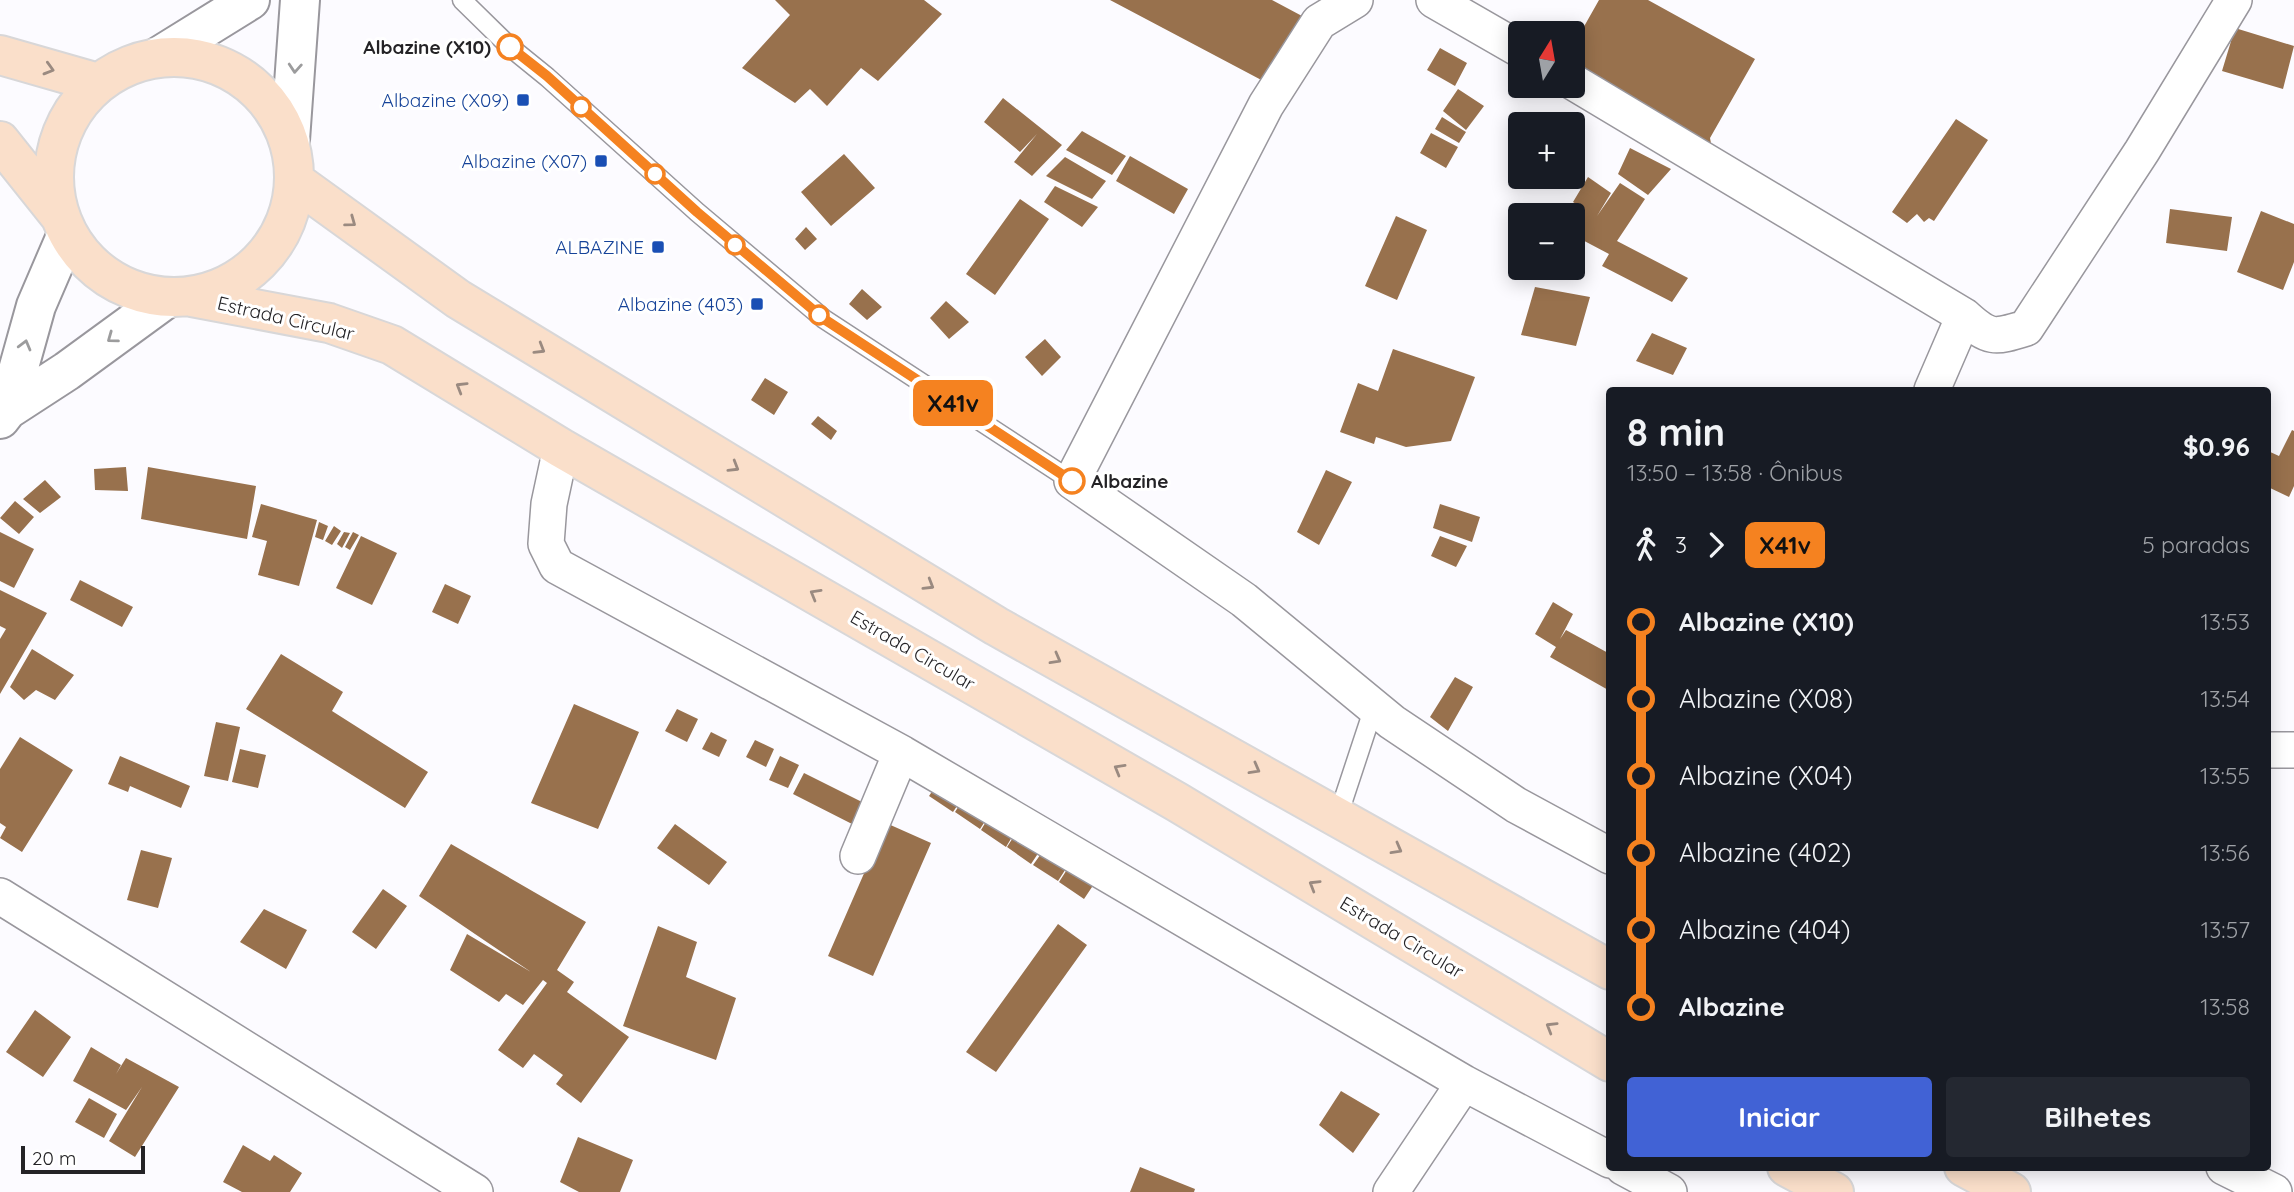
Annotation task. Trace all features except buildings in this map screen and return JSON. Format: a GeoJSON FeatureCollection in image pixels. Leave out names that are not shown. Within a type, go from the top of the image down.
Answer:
{"type":"FeatureCollection","features":[{"type":"Feature","properties":{"kind":"main road"},"geometry":{"type":"LineString","coordinates":[[0,55],[98,83]]}},
{"type":"Feature","properties":{"kind":"main road"},"geometry":{"type":"LineString","coordinates":[[0,141],[63,224],[85,259],[109,279],[137,292],[180,298],[232,284],[265,258],[287,223],[296,182],[290,140],[270,103],[239,75],[200,59],[158,57],[128,64],[98,83],[84,96],[62,132],[53,173],[63,224]]}},
{"type":"Feature","properties":{"kind":"main road"},"geometry":{"type":"LineString","coordinates":[[296,182],[458,299],[996,626],[1606,968]]}},
{"type":"Feature","properties":{"kind":"main road","name":"Estrada Circular"},"geometry":{"type":"LineString","coordinates":[[180,298],[329,323],[392,345],[561,448],[1177,802],[1606,1060]]}},
{"type":"Feature","properties":{"kind":"main road"},"geometry":{"type":"LineString","coordinates":[[1795,1171],[1834,1192]]}},
{"type":"Feature","properties":{"kind":"main road"},"geometry":{"type":"LineString","coordinates":[[1972,1171],[2011,1192]]}},
{"type":"Feature","properties":{"kind":"street"},"geometry":{"type":"LineString","coordinates":[[158,57],[250,0]]}},
{"type":"Feature","properties":{"kind":"street"},"geometry":{"type":"LineString","coordinates":[[290,140],[300,0]]}},
{"type":"Feature","properties":{"kind":"street"},"geometry":{"type":"LineString","coordinates":[[1354,0],[1319,22],[1266,105],[1072,481],[1244,600],[1392,722],[1516,805],[1606,854]]}},
{"type":"Feature","properties":{"kind":"street"},"geometry":{"type":"LineString","coordinates":[[1586,90],[1964,316],[1983,333],[2004,335],[2026,328],[2142,151],[2234,0]]}},
{"type":"Feature","properties":{"kind":"street"},"geometry":{"type":"LineString","coordinates":[[1450,4],[1508,42]]}},
{"type":"Feature","properties":{"kind":"street"},"geometry":{"type":"LineString","coordinates":[[3,415],[63,224]]}},
{"type":"Feature","properties":{"kind":"street"},"geometry":{"type":"LineString","coordinates":[[3,415],[180,298]]}},
{"type":"Feature","properties":{"kind":"street"},"geometry":{"type":"LineString","coordinates":[[1933,387],[1964,316]]}},
{"type":"Feature","properties":{"kind":"street"},"geometry":{"type":"LineString","coordinates":[[561,448],[549,504],[546,544],[557,566],[901,753],[1464,1083],[1606,1158]]}},
{"type":"Feature","properties":{"kind":"street"},"geometry":{"type":"LineString","coordinates":[[2271,750],[2294,750]]}},
{"type":"Feature","properties":{"kind":"street"},"geometry":{"type":"LineString","coordinates":[[858,856],[901,753]]}},
{"type":"Feature","properties":{"kind":"street"},"geometry":{"type":"LineString","coordinates":[[0,896],[475,1192]]}},
{"type":"Feature","properties":{"kind":"street"},"geometry":{"type":"LineString","coordinates":[[1391,1192],[1464,1083]]}},
{"type":"Feature","properties":{"kind":"street"},"geometry":{"type":"LineString","coordinates":[[1630,1171],[1669,1192]]}},
{"type":"Feature","properties":{"kind":"street"},"geometry":{"type":"LineString","coordinates":[[2232,1171],[2274,1192]]}},
{"type":"Feature","properties":{"kind":"lane"},"geometry":{"type":"LineString","coordinates":[[463,0],[510,47],[547,76],[697,212],[824,319],[1072,481]]}},
{"type":"Feature","properties":{"kind":"lane"},"geometry":{"type":"LineString","coordinates":[[1338,816],[1374,707]]}},
{"type":"Feature","properties":{"kind":"bus line","name":"X41v"},"geometry":{"type":"LineString","coordinates":[[510,47],[547,76],[697,212],[824,319],[1072,481]]}},
{"type":"Feature","properties":{"kind":"place","name":"Albazine (X10)"},"geometry":{"type":"Point","coordinates":[510,47]}},
{"type":"Feature","properties":{"kind":"place","name":"Albazine (X09)"},"geometry":{"type":"Point","coordinates":[523,100]}},
{"type":"Feature","properties":{"kind":"place","name":"Albazine (X07)"},"geometry":{"type":"Point","coordinates":[601,161]}},
{"type":"Feature","properties":{"kind":"place","name":"ALBAZINE"},"geometry":{"type":"Point","coordinates":[658,247]}},
{"type":"Feature","properties":{"kind":"place","name":"Albazine (403)"},"geometry":{"type":"Point","coordinates":[757,304]}},
{"type":"Feature","properties":{"kind":"place","name":"Albazine"},"geometry":{"type":"Point","coordinates":[1072,481]}}]}
